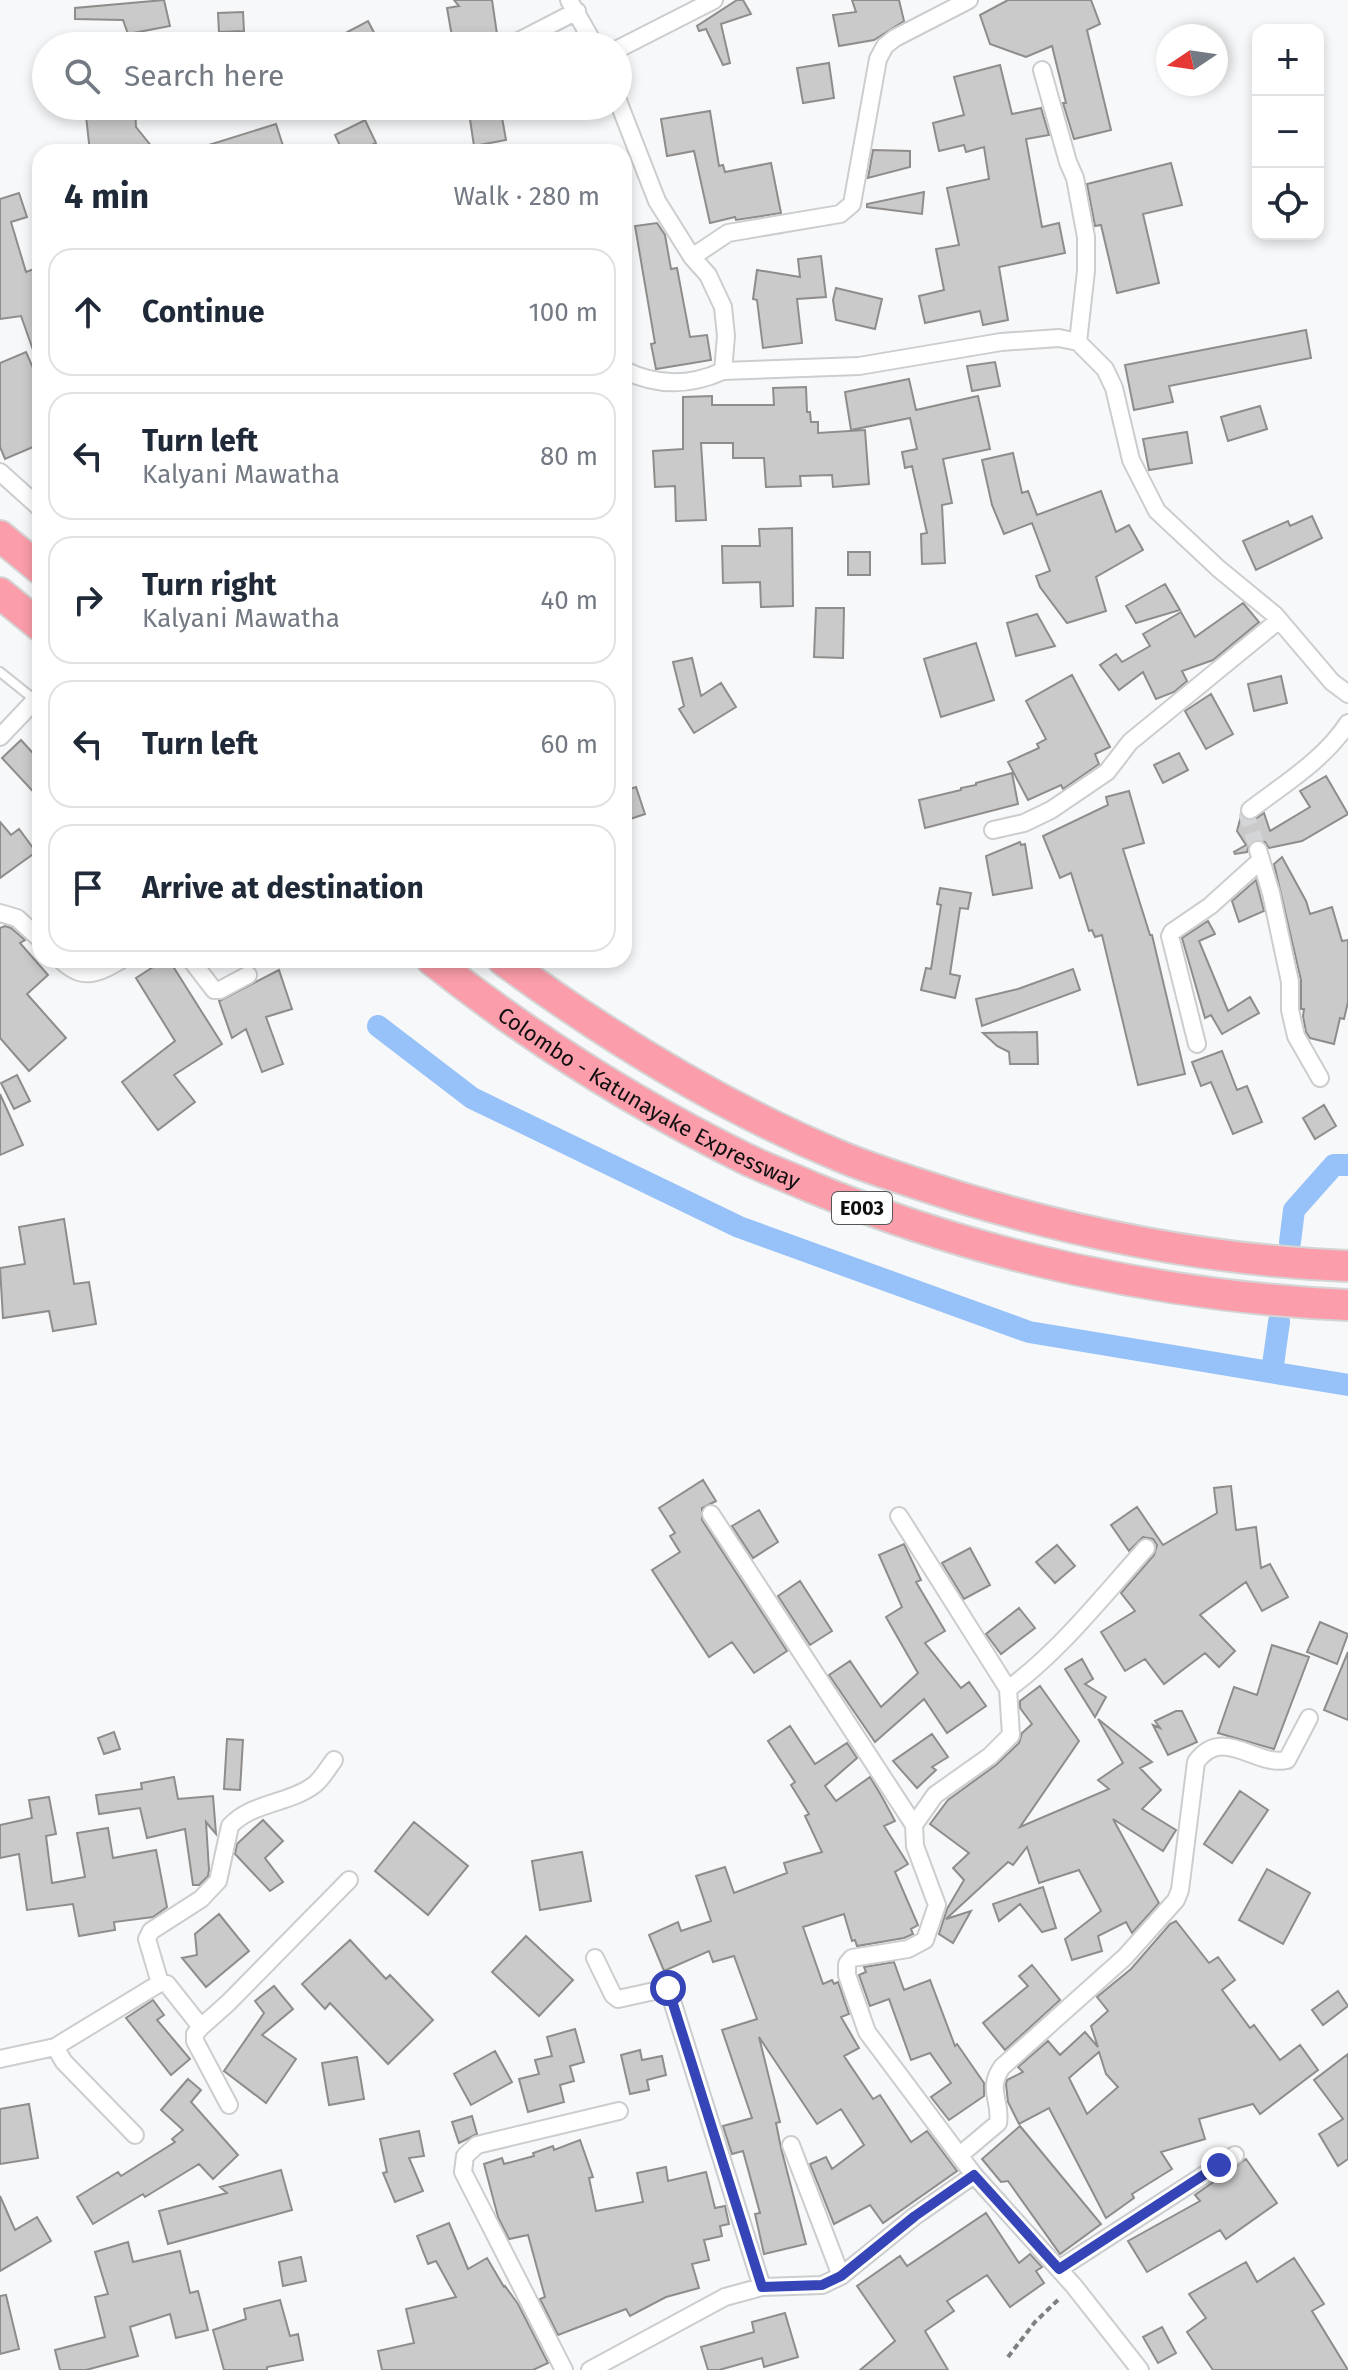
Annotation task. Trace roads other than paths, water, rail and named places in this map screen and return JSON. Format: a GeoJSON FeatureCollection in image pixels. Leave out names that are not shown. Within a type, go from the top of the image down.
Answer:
{"type":"FeatureCollection","features":[{"type":"Feature","properties":{"kind":"highway"},"geometry":{"type":"LineString","coordinates":[[0,536],[32,562]]}},
{"type":"Feature","properties":{"kind":"highway"},"geometry":{"type":"LineString","coordinates":[[0,593],[32,619]]}},
{"type":"Feature","properties":{"kind":"highway","name":"Colombo - Katunayake Expressway"},"geometry":{"type":"LineString","coordinates":[[443,968],[525,1028],[644,1104],[746,1159],[867,1210],[965,1242],[1044,1262],[1275,1301],[1348,1305]]}},
{"type":"Feature","properties":{"kind":"highway","name":"Colombo - Katunayake Expressway"},"geometry":{"type":"LineString","coordinates":[[515,968],[622,1041],[702,1088],[807,1141],[904,1180],[998,1209],[1143,1244],[1235,1257],[1348,1266]]}},
{"type":"Feature","properties":{"kind":"street"},"geometry":{"type":"LineString","coordinates":[[632,42],[714,0]]}},
{"type":"Feature","properties":{"kind":"street"},"geometry":{"type":"LineString","coordinates":[[692,257],[728,233],[840,214],[852,204],[878,59],[885,46],[969,0]]}},
{"type":"Feature","properties":{"kind":"street"},"geometry":{"type":"LineString","coordinates":[[531,32],[573,6],[587,32]]}},
{"type":"Feature","properties":{"kind":"street"},"geometry":{"type":"LineString","coordinates":[[1042,70],[1075,178],[1086,237],[1086,271],[1078,342]]}},
{"type":"Feature","properties":{"kind":"street"},"geometry":{"type":"LineString","coordinates":[[625,120],[657,201],[692,257],[708,275],[723,307],[726,336],[723,371]]}},
{"type":"Feature","properties":{"kind":"street"},"geometry":{"type":"LineString","coordinates":[[632,374],[644,380],[703,380],[723,371],[859,366],[1001,342],[1059,338],[1078,342],[1105,369],[1114,388],[1131,460],[1157,511],[1219,569],[1275,615],[1332,682],[1348,694]]}},
{"type":"Feature","properties":{"kind":"street"},"geometry":{"type":"LineString","coordinates":[[0,472],[32,501]]}},
{"type":"Feature","properties":{"kind":"street"},"geometry":{"type":"LineString","coordinates":[[993,830],[1024,823],[1051,810],[1107,772],[1130,742],[1278,621]]}},
{"type":"Feature","properties":{"kind":"street"},"geometry":{"type":"LineString","coordinates":[[0,737],[32,702]]}},
{"type":"Feature","properties":{"kind":"street"},"geometry":{"type":"LineString","coordinates":[[1250,810],[1316,758],[1348,723]]}},
{"type":"Feature","properties":{"kind":"street"},"geometry":{"type":"LineString","coordinates":[[1197,1044],[1170,936],[1210,906],[1259,855],[1271,893],[1290,982],[1290,1010],[1296,1036],[1320,1078]]}},
{"type":"Feature","properties":{"kind":"street"},"geometry":{"type":"LineString","coordinates":[[0,913],[17,918],[32,932]]}},
{"type":"Feature","properties":{"kind":"street"},"geometry":{"type":"LineString","coordinates":[[75,968],[83,973],[99,974],[108,968]]}},
{"type":"Feature","properties":{"kind":"street"},"geometry":{"type":"LineString","coordinates":[[197,968],[214,990],[248,975]]}},
{"type":"Feature","properties":{"kind":"street"},"geometry":{"type":"LineString","coordinates":[[711,1514],[914,1825],[915,1846],[937,1905],[925,1940],[908,1949],[852,1958],[847,1964],[847,1975],[867,2032],[974,2175],[1074,2286],[1140,2370]]}},
{"type":"Feature","properties":{"kind":"street"},"geometry":{"type":"LineString","coordinates":[[899,1516],[1008,1689],[1011,1735],[990,1756],[935,1795],[914,1825]]}},
{"type":"Feature","properties":{"kind":"street"},"geometry":{"type":"LineString","coordinates":[[1008,1689],[1084,1617],[1146,1548]]}},
{"type":"Feature","properties":{"kind":"street"},"geometry":{"type":"LineString","coordinates":[[960,2155],[998,2123],[1000,2118],[993,2084],[1002,2067],[1125,1957],[1176,1900],[1180,1890],[1196,1762],[1201,1755],[1214,1747],[1231,1747],[1278,1762],[1287,1760],[1309,1718]]}},
{"type":"Feature","properties":{"kind":"street"},"geometry":{"type":"LineString","coordinates":[[160,1983],[147,1939],[151,1931],[201,1899],[218,1881],[230,1826],[252,1811],[303,1792],[317,1783],[334,1760]]}},
{"type":"Feature","properties":{"kind":"street"},"geometry":{"type":"LineString","coordinates":[[229,2105],[195,2041],[195,2034],[349,1880]]}},
{"type":"Feature","properties":{"kind":"street"},"geometry":{"type":"LineString","coordinates":[[595,1958],[613,1995],[618,1999],[668,1988],[762,2287]]}},
{"type":"Feature","properties":{"kind":"street"},"geometry":{"type":"LineString","coordinates":[[0,2059],[55,2047],[160,1983],[167,1984],[201,2027]]}},
{"type":"Feature","properties":{"kind":"street"},"geometry":{"type":"LineString","coordinates":[[55,2047],[64,2062],[135,2135]]}},
{"type":"Feature","properties":{"kind":"street"},"geometry":{"type":"LineString","coordinates":[[564,2370],[463,2172],[465,2156],[477,2145],[619,2111]]}},
{"type":"Feature","properties":{"kind":"street"},"geometry":{"type":"LineString","coordinates":[[791,2145],[841,2276]]}},
{"type":"Feature","properties":{"kind":"street"},"geometry":{"type":"LineString","coordinates":[[1059,2269],[1235,2155]]}},
{"type":"Feature","properties":{"kind":"street"},"geometry":{"type":"LineString","coordinates":[[590,2370],[725,2297],[762,2287],[822,2285],[841,2276],[915,2216],[974,2175]]}},
{"type":"Feature","properties":{"kind":"lane"},"geometry":{"type":"LineString","coordinates":[[0,672],[32,694]]}},
{"type":"Feature","properties":{"kind":"waterway"},"geometry":{"type":"LineString","coordinates":[[378,1026],[472,1098],[739,1227],[1029,1332],[1348,1385]]}},
{"type":"Feature","properties":{"kind":"waterway"},"geometry":{"type":"LineString","coordinates":[[1290,1242],[1294,1210],[1334,1165],[1348,1165]]}},
{"type":"Feature","properties":{"kind":"waterway"},"geometry":{"type":"LineString","coordinates":[[1272,1372],[1279,1322]]}},
{"type":"Feature","properties":{"kind":"tunnel"},"geometry":{"type":"LineString","coordinates":[[1250,810],[1247,816],[1258,850]]}}]}
